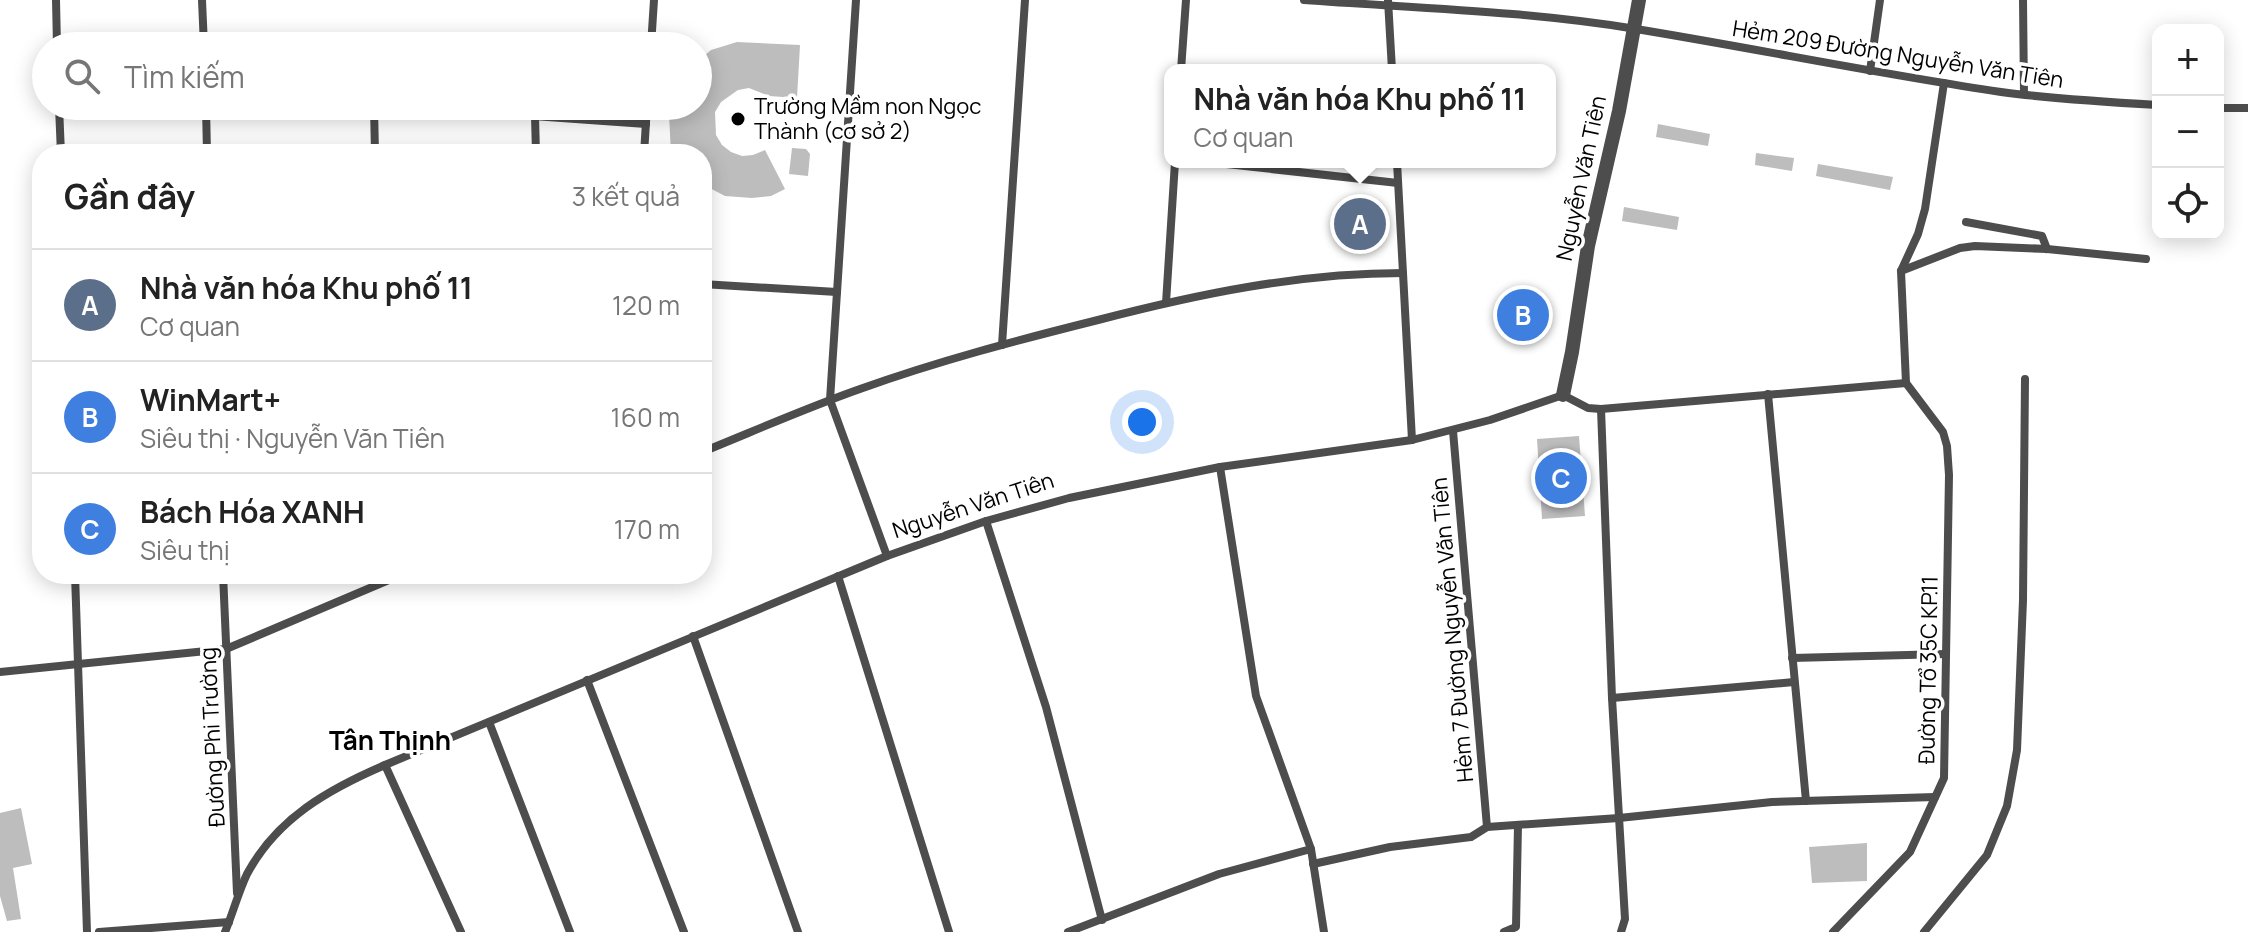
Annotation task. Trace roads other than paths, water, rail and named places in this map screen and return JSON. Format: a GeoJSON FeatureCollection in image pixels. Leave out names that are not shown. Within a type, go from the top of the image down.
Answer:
{"type":"FeatureCollection","features":[{"type":"Feature","properties":{"kind":"street"},"geometry":{"type":"LineString","coordinates":[[56,0],[57,32]]}},
{"type":"Feature","properties":{"kind":"street"},"geometry":{"type":"LineString","coordinates":[[202,0],[203,32]]}},
{"type":"Feature","properties":{"kind":"street"},"geometry":{"type":"LineString","coordinates":[[652,32],[654,0]]}},
{"type":"Feature","properties":{"kind":"street"},"geometry":{"type":"LineString","coordinates":[[856,0],[830,400],[887,556]]}},
{"type":"Feature","properties":{"kind":"street"},"geometry":{"type":"LineString","coordinates":[[1002,345],[1025,0]]}},
{"type":"Feature","properties":{"kind":"street"},"geometry":{"type":"LineString","coordinates":[[1181,64],[1186,0]]}},
{"type":"Feature","properties":{"kind":"street","name":"Hẻm 209 Đường Nguyễn Văn Tiên"},"geometry":{"type":"LineString","coordinates":[[1304,0],[1388,3],[1634,29],[1944,83],[2024,94],[2152,105]]}},
{"type":"Feature","properties":{"kind":"street"},"geometry":{"type":"LineString","coordinates":[[1469,0],[1470,12]]}},
{"type":"Feature","properties":{"kind":"street","name":"Nguyễn Văn Tiên"},"geometry":{"type":"LineString","coordinates":[[225,932],[247,874],[269,840],[316,800],[385,765],[887,556],[986,521],[1069,498],[1220,467],[1412,440],[1453,431],[1563,395],[1588,246],[1619,111],[1639,0]]}},
{"type":"Feature","properties":{"kind":"street"},"geometry":{"type":"LineString","coordinates":[[1870,71],[1880,0]]}},
{"type":"Feature","properties":{"kind":"street"},"geometry":{"type":"LineString","coordinates":[[2023,0],[2024,94]]}},
{"type":"Feature","properties":{"kind":"street"},"geometry":{"type":"LineString","coordinates":[[1388,3],[1392,64]]}},
{"type":"Feature","properties":{"kind":"street"},"geometry":{"type":"LineString","coordinates":[[1563,395],[1588,408],[1601,409],[1906,383],[1901,271],[1918,234],[1925,209],[1944,83]]}},
{"type":"Feature","properties":{"kind":"street"},"geometry":{"type":"LineString","coordinates":[[2224,108],[2248,108]]}},
{"type":"Feature","properties":{"kind":"street"},"geometry":{"type":"LineString","coordinates":[[60,120],[61,144]]}},
{"type":"Feature","properties":{"kind":"street"},"geometry":{"type":"LineString","coordinates":[[206,120],[207,144]]}},
{"type":"Feature","properties":{"kind":"street"},"geometry":{"type":"LineString","coordinates":[[374,120],[375,144]]}},
{"type":"Feature","properties":{"kind":"street"},"geometry":{"type":"LineString","coordinates":[[535,120],[536,144]]}},
{"type":"Feature","properties":{"kind":"street"},"geometry":{"type":"LineString","coordinates":[[590,120],[646,124]]}},
{"type":"Feature","properties":{"kind":"street"},"geometry":{"type":"LineString","coordinates":[[645,144],[646,120]]}},
{"type":"Feature","properties":{"kind":"street"},"geometry":{"type":"LineString","coordinates":[[1166,303],[1175,168]]}},
{"type":"Feature","properties":{"kind":"street"},"geometry":{"type":"LineString","coordinates":[[1262,168],[1398,183]]}},
{"type":"Feature","properties":{"kind":"street"},"geometry":{"type":"LineString","coordinates":[[1397,168],[1412,440]]}},
{"type":"Feature","properties":{"kind":"street"},"geometry":{"type":"LineString","coordinates":[[1966,222],[2042,236],[2047,249]]}},
{"type":"Feature","properties":{"kind":"street"},"geometry":{"type":"LineString","coordinates":[[1901,271],[1960,248],[1975,246],[2047,249],[2146,259]]}},
{"type":"Feature","properties":{"kind":"street"},"geometry":{"type":"LineString","coordinates":[[712,448],[894,377],[1002,345],[1166,303],[1297,279],[1403,273]]}},
{"type":"Feature","properties":{"kind":"street"},"geometry":{"type":"LineString","coordinates":[[712,285],[837,292]]}},
{"type":"Feature","properties":{"kind":"street"},"geometry":{"type":"LineString","coordinates":[[1924,932],[1987,855],[2007,806],[2017,750],[2023,600],[2025,379]]}},
{"type":"Feature","properties":{"kind":"street","name":"Đường Tổ 35C KP.11"},"geometry":{"type":"LineString","coordinates":[[1833,932],[1910,852],[1944,778],[1947,446],[1943,432],[1906,383]]}},
{"type":"Feature","properties":{"kind":"street"},"geometry":{"type":"LineString","coordinates":[[1768,394],[1806,801]]}},
{"type":"Feature","properties":{"kind":"street"},"geometry":{"type":"LineString","coordinates":[[1601,409],[1612,698],[1625,919],[1621,932]]}},
{"type":"Feature","properties":{"kind":"street","name":"Hẻm 7 Đường Nguyễn Văn Tiên"},"geometry":{"type":"LineString","coordinates":[[1453,431],[1487,827]]}},
{"type":"Feature","properties":{"kind":"street"},"geometry":{"type":"LineString","coordinates":[[1220,467],[1256,696],[1311,849],[1324,932]]}},
{"type":"Feature","properties":{"kind":"street"},"geometry":{"type":"LineString","coordinates":[[986,521],[1046,707],[1102,920]]}},
{"type":"Feature","properties":{"kind":"street"},"geometry":{"type":"LineString","coordinates":[[838,576],[949,932]]}},
{"type":"Feature","properties":{"kind":"street"},"geometry":{"type":"LineString","coordinates":[[75,584],[87,932]]}},
{"type":"Feature","properties":{"kind":"street","name":"Đường Phi Trường"},"geometry":{"type":"LineString","coordinates":[[223,584],[237,898]]}},
{"type":"Feature","properties":{"kind":"street"},"geometry":{"type":"LineString","coordinates":[[0,672],[226,649],[372,584]]}},
{"type":"Feature","properties":{"kind":"street"},"geometry":{"type":"LineString","coordinates":[[693,636],[798,932]]}},
{"type":"Feature","properties":{"kind":"street"},"geometry":{"type":"LineString","coordinates":[[1792,658],[1946,654]]}},
{"type":"Feature","properties":{"kind":"street"},"geometry":{"type":"LineString","coordinates":[[587,680],[684,932]]}},
{"type":"Feature","properties":{"kind":"street"},"geometry":{"type":"LineString","coordinates":[[1612,698],[1794,682]]}},
{"type":"Feature","properties":{"kind":"street"},"geometry":{"type":"LineString","coordinates":[[489,722],[570,932]]}},
{"type":"Feature","properties":{"kind":"street"},"geometry":{"type":"LineString","coordinates":[[385,765],[461,932]]}},
{"type":"Feature","properties":{"kind":"street"},"geometry":{"type":"LineString","coordinates":[[1313,864],[1390,847],[1471,837],[1487,827],[1844,797],[1935,797]]}},
{"type":"Feature","properties":{"kind":"street"},"geometry":{"type":"LineString","coordinates":[[1504,932],[1516,927],[1518,825]]}},
{"type":"Feature","properties":{"kind":"street"},"geometry":{"type":"LineString","coordinates":[[1068,932],[1219,874],[1311,849]]}},
{"type":"Feature","properties":{"kind":"street"},"geometry":{"type":"LineString","coordinates":[[99,932],[229,922]]}},
{"type":"Feature","properties":{"kind":"place","name":"Trường Mầm non Ngọc Thành (cơ sở 2)"},"geometry":{"type":"Point","coordinates":[738,119]}},
{"type":"Feature","properties":{"kind":"place","name":"Nhà văn hóa Khu phố 11"},"geometry":{"type":"Point","coordinates":[1360,224]}},
{"type":"Feature","properties":{"kind":"place","name":"WinMart+"},"geometry":{"type":"Point","coordinates":[1523,315]}},
{"type":"Feature","properties":{"kind":"place","name":"Bách Hóa XANH"},"geometry":{"type":"Point","coordinates":[1561,478]}},
{"type":"Feature","properties":{"kind":"district","name":"Tân Thịnh"},"geometry":{"type":"Point","coordinates":[390,740]}}]}
